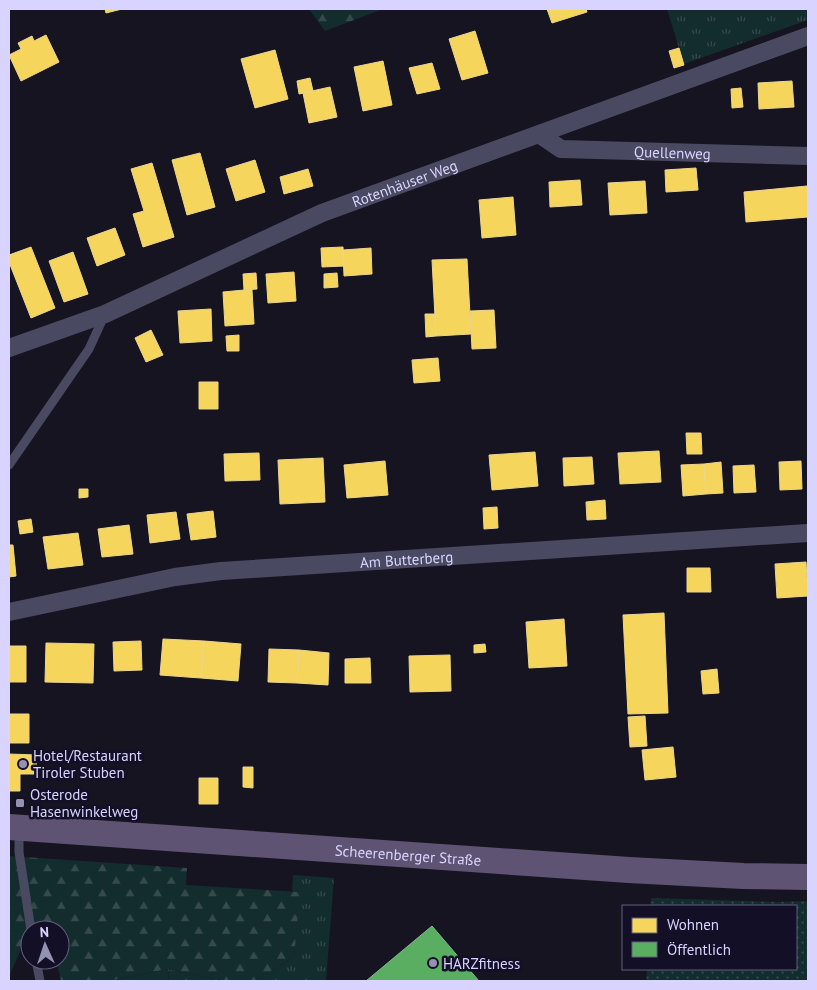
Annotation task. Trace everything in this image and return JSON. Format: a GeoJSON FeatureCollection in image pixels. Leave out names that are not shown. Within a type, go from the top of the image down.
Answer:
{"type":"FeatureCollection","features":[{"type":"Feature","properties":{"kind":"main road","name":"Scheerenberger Straße"},"geometry":{"type":"LineString","coordinates":[[14,827],[629,870],[743,876],[808,877]]}},
{"type":"Feature","properties":{"kind":"street","name":"Rotenhäuser Weg"},"geometry":{"type":"LineString","coordinates":[[9,348],[105,314],[322,213],[808,36]]}},
{"type":"Feature","properties":{"kind":"street","name":"Quellenweg"},"geometry":{"type":"LineString","coordinates":[[539,134],[561,150],[808,156]]}},
{"type":"Feature","properties":{"kind":"street","name":"Am Butterberg"},"geometry":{"type":"LineString","coordinates":[[9,612],[221,570],[808,533]]}},
{"type":"Feature","properties":{"kind":"lane"},"geometry":{"type":"LineString","coordinates":[[9,465],[90,349],[105,314]]}},
{"type":"Feature","properties":{"kind":"lane"},"geometry":{"type":"LineString","coordinates":[[14,827],[29,920]]}},
{"type":"Feature","properties":{"kind":"green space"},"geometry":{"type":"Polygon","coordinates":[[[309,9],[383,9],[325,31],[309,9]]]}},
{"type":"Feature","properties":{"kind":"green space"},"geometry":{"type":"Polygon","coordinates":[[[667,9],[808,9],[808,20],[684,64],[667,9]]]}},
{"type":"Feature","properties":{"kind":"green space"},"geometry":{"type":"Polygon","coordinates":[[[9,856],[187,868],[186,885],[300,892],[294,957],[255,981],[225,981],[168,969],[109,981],[61,981],[58,970],[70,970],[70,920],[20,920],[20,951],[9,977],[9,856]]]}},
{"type":"Feature","properties":{"kind":"green space"},"geometry":{"type":"Polygon","coordinates":[[[293,875],[334,878],[326,981],[255,981],[294,957],[299,892],[292,891],[293,875]]]}},
{"type":"Feature","properties":{"kind":"green space"},"geometry":{"type":"Polygon","coordinates":[[[651,898],[778,902],[808,901],[808,981],[646,981],[647,970],[797,970],[797,905],[650,905],[651,898]]]}},
{"type":"Feature","properties":{"kind":"green space"},"geometry":{"type":"Polygon","coordinates":[[[168,969],[225,981],[169,981],[168,969]]]}},
{"type":"Feature","properties":{"kind":"green space"},"geometry":{"type":"Polygon","coordinates":[[[168,969],[169,981],[109,981],[168,969]]]}},
{"type":"Feature","properties":{"kind":"building: Wohnen"},"geometry":{"type":"Polygon","coordinates":[[[105,9],[122,9],[106,13],[105,9]]]}},
{"type":"Feature","properties":{"kind":"building: Wohnen"},"geometry":{"type":"Polygon","coordinates":[[[547,9],[586,9],[587,12],[552,23],[547,9]]]}},
{"type":"Feature","properties":{"kind":"building: Wohnen"},"geometry":{"type":"Polygon","coordinates":[[[475,31],[488,73],[462,80],[449,39],[475,31]]]}},
{"type":"Feature","properties":{"kind":"building: Wohnen"},"geometry":{"type":"Polygon","coordinates":[[[46,35],[59,62],[21,81],[9,55],[21,49],[18,43],[32,36],[34,41],[46,35]]]}},
{"type":"Feature","properties":{"kind":"building: Wohnen"},"geometry":{"type":"Polygon","coordinates":[[[679,48],[684,65],[674,68],[669,51],[679,48]]]}},
{"type":"Feature","properties":{"kind":"building: Wohnen"},"geometry":{"type":"Polygon","coordinates":[[[275,50],[288,99],[255,108],[241,59],[275,50]]]}},
{"type":"Feature","properties":{"kind":"building: Wohnen"},"geometry":{"type":"Polygon","coordinates":[[[383,61],[392,105],[363,111],[354,67],[383,61]]]}},
{"type":"Feature","properties":{"kind":"building: Wohnen"},"geometry":{"type":"Polygon","coordinates":[[[432,63],[440,89],[417,94],[409,68],[432,63]]]}},
{"type":"Feature","properties":{"kind":"building: Wohnen"},"geometry":{"type":"Polygon","coordinates":[[[310,78],[313,91],[299,94],[297,81],[310,78]]]}},
{"type":"Feature","properties":{"kind":"building: Wohnen"},"geometry":{"type":"Polygon","coordinates":[[[792,81],[794,107],[759,109],[758,83],[792,81]]]}},
{"type":"Feature","properties":{"kind":"building: Wohnen"},"geometry":{"type":"Polygon","coordinates":[[[330,87],[337,117],[309,123],[303,93],[330,87]]]}},
{"type":"Feature","properties":{"kind":"building: Wohnen"},"geometry":{"type":"Polygon","coordinates":[[[741,88],[743,107],[732,108],[731,89],[741,88]]]}},
{"type":"Feature","properties":{"kind":"building: Wohnen"},"geometry":{"type":"Polygon","coordinates":[[[200,153],[215,207],[187,215],[172,160],[200,153]]]}},
{"type":"Feature","properties":{"kind":"building: Wohnen"},"geometry":{"type":"Polygon","coordinates":[[[255,160],[265,192],[236,201],[226,169],[255,160]]]}},
{"type":"Feature","properties":{"kind":"building: Wohnen"},"geometry":{"type":"Polygon","coordinates":[[[152,163],[174,237],[143,247],[133,214],[144,211],[131,169],[152,163]]]}},
{"type":"Feature","properties":{"kind":"building: Wohnen"},"geometry":{"type":"Polygon","coordinates":[[[696,168],[698,190],[666,192],[665,170],[696,168]]]}},
{"type":"Feature","properties":{"kind":"building: Wohnen"},"geometry":{"type":"Polygon","coordinates":[[[308,169],[313,186],[284,194],[280,177],[308,169]]]}},
{"type":"Feature","properties":{"kind":"building: Wohnen"},"geometry":{"type":"Polygon","coordinates":[[[580,180],[582,205],[550,207],[549,182],[580,180]]]}},
{"type":"Feature","properties":{"kind":"building: Wohnen"},"geometry":{"type":"Polygon","coordinates":[[[645,181],[647,213],[610,215],[608,183],[645,181]]]}},
{"type":"Feature","properties":{"kind":"building: Wohnen"},"geometry":{"type":"Polygon","coordinates":[[[807,186],[808,217],[746,222],[744,192],[807,186]]]}},
{"type":"Feature","properties":{"kind":"building: Wohnen"},"geometry":{"type":"Polygon","coordinates":[[[513,197],[516,235],[482,238],[479,200],[513,197]]]}},
{"type":"Feature","properties":{"kind":"building: Wohnen"},"geometry":{"type":"Polygon","coordinates":[[[115,228],[125,255],[97,266],[87,238],[115,228]]]}},
{"type":"Feature","properties":{"kind":"building: Wohnen"},"geometry":{"type":"Polygon","coordinates":[[[31,247],[55,308],[31,318],[9,262],[9,255],[31,247]]]}},
{"type":"Feature","properties":{"kind":"building: Wohnen"},"geometry":{"type":"Polygon","coordinates":[[[343,247],[344,266],[322,267],[321,248],[343,247]]]}},
{"type":"Feature","properties":{"kind":"building: Wohnen"},"geometry":{"type":"Polygon","coordinates":[[[371,248],[372,274],[344,276],[343,250],[371,248]]]}},
{"type":"Feature","properties":{"kind":"building: Wohnen"},"geometry":{"type":"Polygon","coordinates":[[[73,252],[88,294],[64,302],[49,261],[73,252]]]}},
{"type":"Feature","properties":{"kind":"building: Wohnen"},"geometry":{"type":"Polygon","coordinates":[[[467,259],[471,334],[436,336],[432,260],[467,259]]]}},
{"type":"Feature","properties":{"kind":"building: Wohnen"},"geometry":{"type":"Polygon","coordinates":[[[294,272],[296,301],[268,303],[266,274],[294,272]]]}},
{"type":"Feature","properties":{"kind":"building: Wohnen"},"geometry":{"type":"Polygon","coordinates":[[[256,273],[257,289],[244,290],[243,274],[256,273]]]}},
{"type":"Feature","properties":{"kind":"building: Wohnen"},"geometry":{"type":"Polygon","coordinates":[[[337,273],[338,287],[324,288],[324,274],[337,273]]]}},
{"type":"Feature","properties":{"kind":"building: Wohnen"},"geometry":{"type":"Polygon","coordinates":[[[252,290],[254,324],[225,326],[223,292],[252,290]]]}},
{"type":"Feature","properties":{"kind":"building: Wohnen"},"geometry":{"type":"Polygon","coordinates":[[[211,309],[212,341],[180,343],[178,311],[211,309]]]}},
{"type":"Feature","properties":{"kind":"building: Wohnen"},"geometry":{"type":"Polygon","coordinates":[[[494,310],[496,348],[472,349],[470,311],[494,310]]]}},
{"type":"Feature","properties":{"kind":"building: Wohnen"},"geometry":{"type":"Polygon","coordinates":[[[425,314],[435,314],[436,336],[426,337],[425,314]]]}},
{"type":"Feature","properties":{"kind":"building: Wohnen"},"geometry":{"type":"Polygon","coordinates":[[[151,330],[163,355],[146,362],[135,338],[151,330]]]}},
{"type":"Feature","properties":{"kind":"building: Wohnen"},"geometry":{"type":"Polygon","coordinates":[[[239,335],[239,351],[227,351],[226,336],[239,335]]]}},
{"type":"Feature","properties":{"kind":"building: Wohnen"},"geometry":{"type":"Polygon","coordinates":[[[438,358],[440,381],[414,383],[412,360],[438,358]]]}},
{"type":"Feature","properties":{"kind":"building: Wohnen"},"geometry":{"type":"Polygon","coordinates":[[[199,382],[218,382],[218,409],[199,409],[199,382]]]}},
{"type":"Feature","properties":{"kind":"building: Wohnen"},"geometry":{"type":"Polygon","coordinates":[[[686,433],[701,433],[702,454],[687,454],[686,433]]]}},
{"type":"Feature","properties":{"kind":"building: Wohnen"},"geometry":{"type":"Polygon","coordinates":[[[659,451],[661,482],[620,484],[618,453],[659,451]]]}},
{"type":"Feature","properties":{"kind":"building: Wohnen"},"geometry":{"type":"Polygon","coordinates":[[[535,452],[538,486],[492,490],[489,455],[535,452]]]}},
{"type":"Feature","properties":{"kind":"building: Wohnen"},"geometry":{"type":"Polygon","coordinates":[[[259,453],[260,480],[225,481],[224,454],[259,453]]]}},
{"type":"Feature","properties":{"kind":"building: Wohnen"},"geometry":{"type":"Polygon","coordinates":[[[592,457],[594,484],[564,486],[563,458],[592,457]]]}},
{"type":"Feature","properties":{"kind":"building: Wohnen"},"geometry":{"type":"Polygon","coordinates":[[[323,458],[325,502],[280,504],[278,460],[323,458]]]}},
{"type":"Feature","properties":{"kind":"building: Wohnen"},"geometry":{"type":"Polygon","coordinates":[[[385,461],[388,495],[347,498],[344,465],[385,461]]]}},
{"type":"Feature","properties":{"kind":"building: Wohnen"},"geometry":{"type":"Polygon","coordinates":[[[801,461],[802,489],[780,490],[779,462],[801,461]]]}},
{"type":"Feature","properties":{"kind":"building: Wohnen"},"geometry":{"type":"Polygon","coordinates":[[[721,462],[723,493],[706,494],[704,464],[721,462]]]}},
{"type":"Feature","properties":{"kind":"building: Wohnen"},"geometry":{"type":"Polygon","coordinates":[[[704,464],[706,494],[683,496],[681,465],[704,464]]]}},
{"type":"Feature","properties":{"kind":"building: Wohnen"},"geometry":{"type":"Polygon","coordinates":[[[754,465],[756,492],[734,493],[733,466],[754,465]]]}},
{"type":"Feature","properties":{"kind":"building: Wohnen"},"geometry":{"type":"Polygon","coordinates":[[[79,489],[88,489],[88,497],[79,498],[79,489]]]}},
{"type":"Feature","properties":{"kind":"building: Wohnen"},"geometry":{"type":"Polygon","coordinates":[[[605,500],[606,519],[587,520],[586,502],[605,500]]]}},
{"type":"Feature","properties":{"kind":"building: Wohnen"},"geometry":{"type":"Polygon","coordinates":[[[497,507],[498,528],[484,529],[483,508],[497,507]]]}},
{"type":"Feature","properties":{"kind":"building: Wohnen"},"geometry":{"type":"Polygon","coordinates":[[[213,511],[216,537],[191,540],[187,514],[213,511]]]}},
{"type":"Feature","properties":{"kind":"building: Wohnen"},"geometry":{"type":"Polygon","coordinates":[[[176,512],[180,539],[150,543],[147,515],[176,512]]]}},
{"type":"Feature","properties":{"kind":"building: Wohnen"},"geometry":{"type":"Polygon","coordinates":[[[31,519],[33,532],[20,534],[18,521],[31,519]]]}},
{"type":"Feature","properties":{"kind":"building: Wohnen"},"geometry":{"type":"Polygon","coordinates":[[[129,525],[133,554],[102,557],[98,529],[129,525]]]}},
{"type":"Feature","properties":{"kind":"building: Wohnen"},"geometry":{"type":"Polygon","coordinates":[[[78,533],[83,565],[48,569],[43,537],[78,533]]]}},
{"type":"Feature","properties":{"kind":"building: Wohnen"},"geometry":{"type":"Polygon","coordinates":[[[9,545],[13,545],[16,576],[9,577],[9,545]]]}},
{"type":"Feature","properties":{"kind":"building: Wohnen"},"geometry":{"type":"Polygon","coordinates":[[[806,562],[808,596],[777,598],[775,564],[806,562]]]}},
{"type":"Feature","properties":{"kind":"building: Wohnen"},"geometry":{"type":"Polygon","coordinates":[[[687,568],[710,568],[711,592],[687,592],[687,568]]]}},
{"type":"Feature","properties":{"kind":"building: Wohnen"},"geometry":{"type":"Polygon","coordinates":[[[664,613],[668,713],[628,714],[623,615],[664,613]]]}},
{"type":"Feature","properties":{"kind":"building: Wohnen"},"geometry":{"type":"Polygon","coordinates":[[[564,619],[567,666],[529,668],[526,622],[564,619]]]}},
{"type":"Feature","properties":{"kind":"building: Wohnen"},"geometry":{"type":"Polygon","coordinates":[[[163,639],[204,641],[201,678],[160,675],[163,639]]]}},
{"type":"Feature","properties":{"kind":"building: Wohnen"},"geometry":{"type":"Polygon","coordinates":[[[141,641],[142,670],[114,671],[113,642],[141,641]]]}},
{"type":"Feature","properties":{"kind":"building: Wohnen"},"geometry":{"type":"Polygon","coordinates":[[[204,641],[241,644],[238,681],[201,678],[204,641]]]}},
{"type":"Feature","properties":{"kind":"building: Wohnen"},"geometry":{"type":"Polygon","coordinates":[[[46,643],[94,644],[93,683],[45,682],[46,643]]]}},
{"type":"Feature","properties":{"kind":"building: Wohnen"},"geometry":{"type":"Polygon","coordinates":[[[485,644],[486,652],[474,653],[474,645],[485,644]]]}},
{"type":"Feature","properties":{"kind":"building: Wohnen"},"geometry":{"type":"Polygon","coordinates":[[[9,646],[26,646],[26,682],[9,682],[9,646]]]}},
{"type":"Feature","properties":{"kind":"building: Wohnen"},"geometry":{"type":"Polygon","coordinates":[[[269,649],[299,650],[297,683],[268,682],[269,649]]]}},
{"type":"Feature","properties":{"kind":"building: Wohnen"},"geometry":{"type":"Polygon","coordinates":[[[299,650],[329,653],[328,685],[297,683],[299,650]]]}},
{"type":"Feature","properties":{"kind":"building: Wohnen"},"geometry":{"type":"Polygon","coordinates":[[[450,655],[451,691],[410,692],[409,656],[450,655]]]}},
{"type":"Feature","properties":{"kind":"building: Wohnen"},"geometry":{"type":"Polygon","coordinates":[[[370,658],[371,683],[345,683],[345,659],[370,658]]]}},
{"type":"Feature","properties":{"kind":"building: Wohnen"},"geometry":{"type":"Polygon","coordinates":[[[717,669],[719,693],[703,694],[701,671],[717,669]]]}},
{"type":"Feature","properties":{"kind":"building: Wohnen"},"geometry":{"type":"Polygon","coordinates":[[[9,714],[29,714],[29,743],[9,743],[9,714]]]}},
{"type":"Feature","properties":{"kind":"building: Wohnen"},"geometry":{"type":"Polygon","coordinates":[[[645,716],[647,746],[630,747],[628,717],[645,716]]]}},
{"type":"Feature","properties":{"kind":"building: Wohnen"},"geometry":{"type":"Polygon","coordinates":[[[673,747],[676,777],[645,780],[642,750],[673,747]]]}},
{"type":"Feature","properties":{"kind":"building: Wohnen","name":"Hotel/Restaurant Tiroler Stuben"},"geometry":{"type":"Polygon","coordinates":[[[9,754],[37,755],[36,774],[20,774],[20,791],[9,791],[9,754]]]}},
{"type":"Feature","properties":{"kind":"building: Wohnen"},"geometry":{"type":"Polygon","coordinates":[[[243,767],[253,767],[253,788],[243,787],[243,767]]]}},
{"type":"Feature","properties":{"kind":"building: Wohnen"},"geometry":{"type":"Polygon","coordinates":[[[199,778],[218,778],[218,804],[199,804],[199,778]]]}},
{"type":"Feature","properties":{"kind":"building: Öffentlich"},"geometry":{"type":"Polygon","coordinates":[[[432,926],[479,981],[366,981],[432,926]]]}},
{"type":"Feature","properties":{"kind":"place","name":"Hotel/Restaurant Tiroler Stuben"},"geometry":{"type":"Point","coordinates":[23,764]}},
{"type":"Feature","properties":{"kind":"place","name":"Osterode Hasenwinkelweg"},"geometry":{"type":"Point","coordinates":[20,803]}},
{"type":"Feature","properties":{"kind":"place","name":"HARZfitness"},"geometry":{"type":"Point","coordinates":[433,963]}}]}
